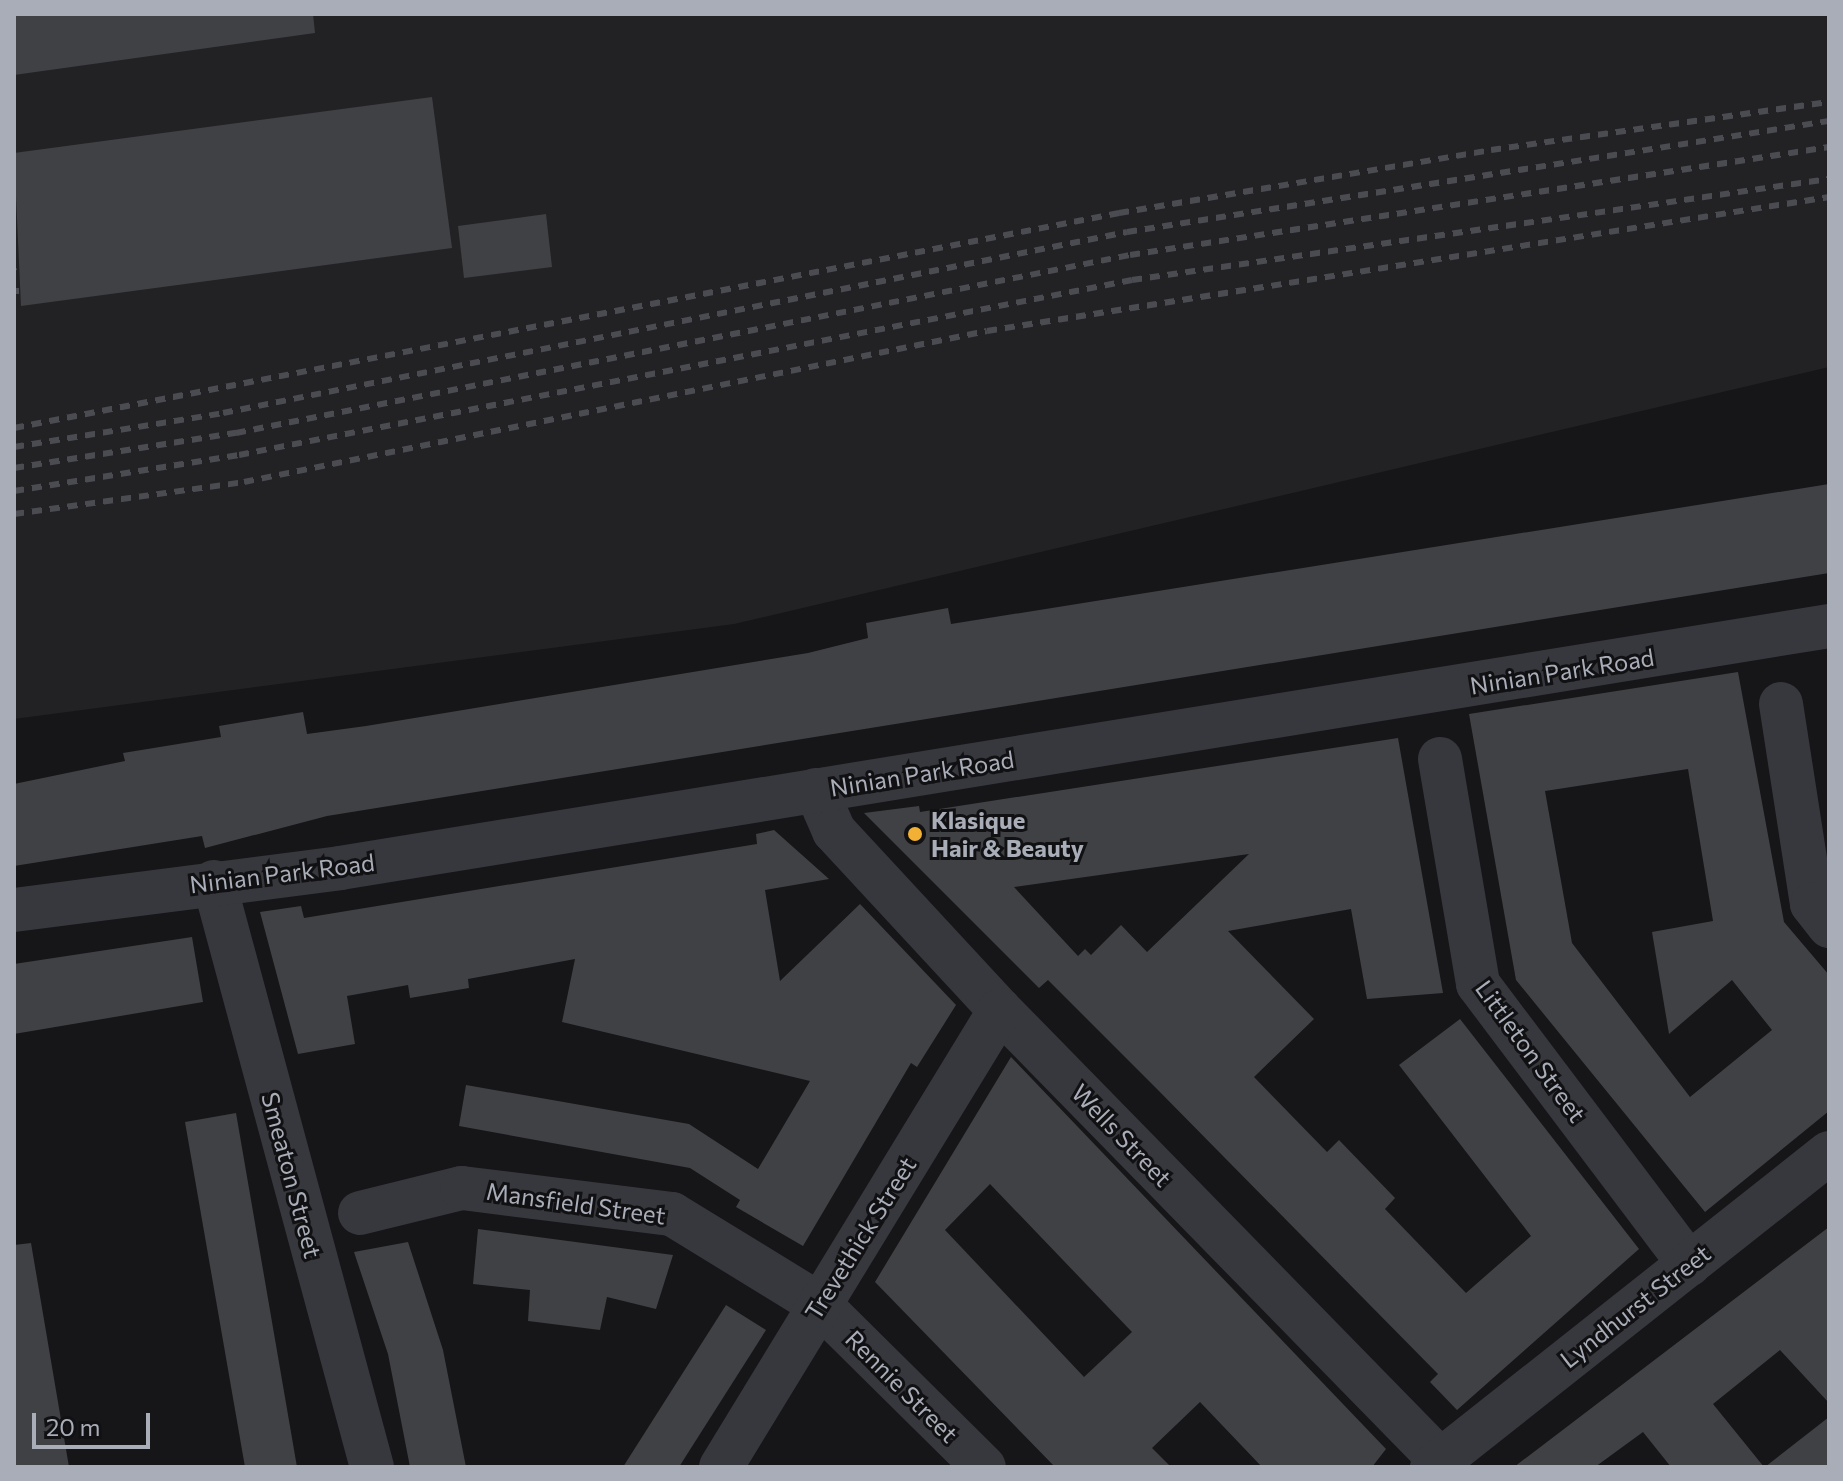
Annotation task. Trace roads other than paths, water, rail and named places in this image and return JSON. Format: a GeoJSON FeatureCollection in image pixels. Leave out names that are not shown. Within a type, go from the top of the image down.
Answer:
{"type":"FeatureCollection","features":[{"type":"Feature","properties":{"kind":"street","name":"Ninian Park Road"},"geometry":{"type":"LineString","coordinates":[[14,910],[340,868],[1829,626]]}},
{"type":"Feature","properties":{"kind":"street"},"geometry":{"type":"LineString","coordinates":[[1781,704],[1812,904],[1829,926]]}},
{"type":"Feature","properties":{"kind":"street","name":"Littleton Street"},"geometry":{"type":"LineString","coordinates":[[1440,759],[1478,984],[1689,1264]]}},
{"type":"Feature","properties":{"kind":"street","name":"Wells Street"},"geometry":{"type":"LineString","coordinates":[[816,790],[834,831],[1000,1010],[1440,1465]]}},
{"type":"Feature","properties":{"kind":"street","name":"Smeaton Street"},"geometry":{"type":"LineString","coordinates":[[214,882],[372,1467]]}},
{"type":"Feature","properties":{"kind":"street","name":"Trevethick Street"},"geometry":{"type":"LineString","coordinates":[[721,1467],[1000,1010]]}},
{"type":"Feature","properties":{"kind":"street","name":"Lyndhurst Street"},"geometry":{"type":"LineString","coordinates":[[1440,1465],[1829,1153]]}},
{"type":"Feature","properties":{"kind":"street","name":"Mansfield Street"},"geometry":{"type":"LineString","coordinates":[[360,1213],[462,1188],[672,1214],[819,1304]]}},
{"type":"Feature","properties":{"kind":"street","name":"Rennie Street"},"geometry":{"type":"LineString","coordinates":[[819,1304],[984,1467]]}},
{"type":"Feature","properties":{"kind":"railway"},"geometry":{"type":"LineString","coordinates":[[14,428],[1119,213],[1491,150],[1829,102]]}},
{"type":"Feature","properties":{"kind":"railway"},"geometry":{"type":"LineString","coordinates":[[14,447],[223,413],[1127,232],[1829,121]]}},
{"type":"Feature","properties":{"kind":"railway"},"geometry":{"type":"LineString","coordinates":[[14,468],[236,433],[1130,255],[1829,147]]}},
{"type":"Feature","properties":{"kind":"railway"},"geometry":{"type":"LineString","coordinates":[[14,491],[239,455],[1132,280],[1829,179]]}},
{"type":"Feature","properties":{"kind":"railway"},"geometry":{"type":"LineString","coordinates":[[14,514],[244,482],[987,331],[1829,197]]}},
{"type":"Feature","properties":{"kind":"railway"},"geometry":{"type":"LineString","coordinates":[[14,291],[19,291]]}},
{"type":"Feature","properties":{"kind":"place","name":"Klasique Hair & Beauty"},"geometry":{"type":"Point","coordinates":[915,834]}}]}
